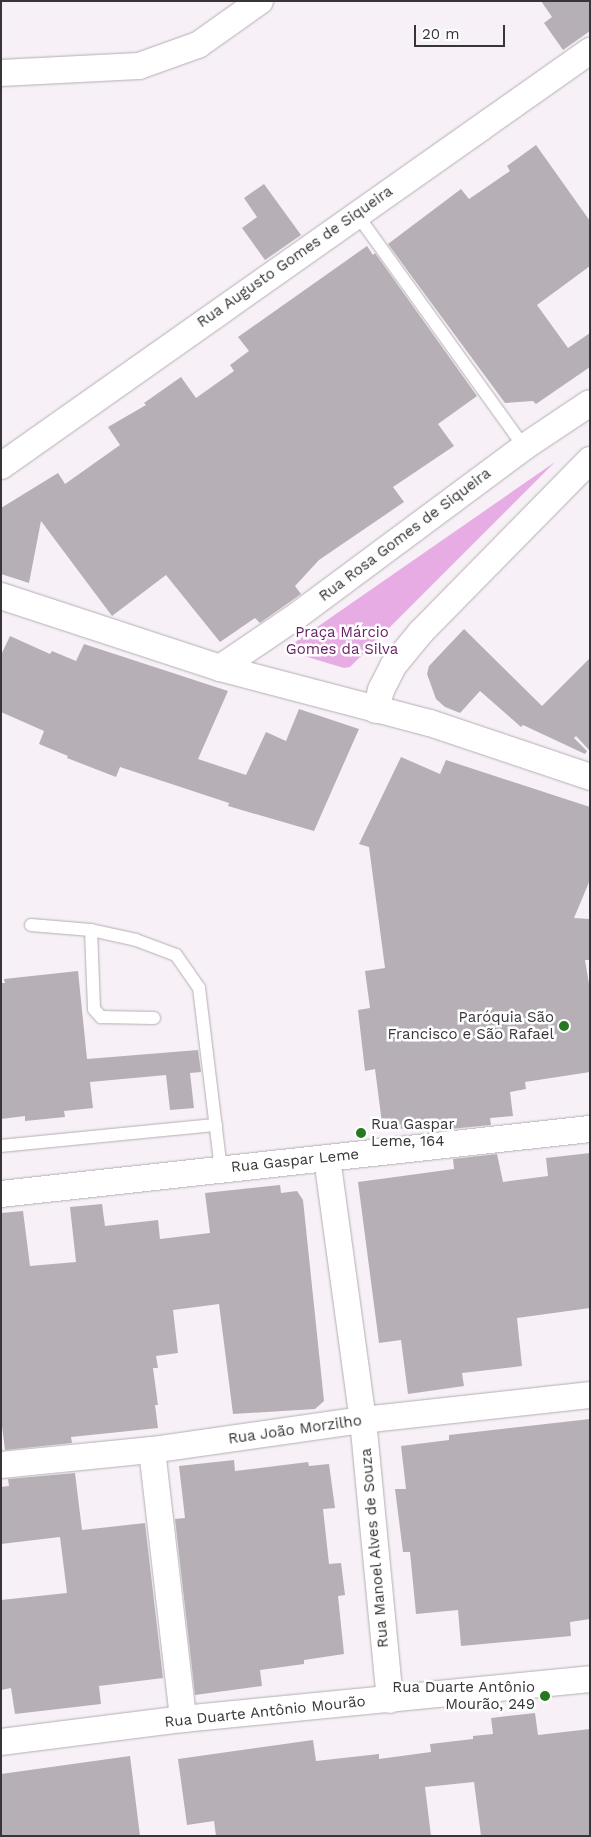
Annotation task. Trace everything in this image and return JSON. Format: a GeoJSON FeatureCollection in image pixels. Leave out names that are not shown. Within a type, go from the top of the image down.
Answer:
{"type":"FeatureCollection","features":[{"type":"Feature","properties":{"kind":"street"},"geometry":{"type":"LineString","coordinates":[[1,73],[139,66],[198,45],[260,1]]}},
{"type":"Feature","properties":{"kind":"street","name":"Rua Augusto Gomes de Siqueira"},"geometry":{"type":"LineString","coordinates":[[1,466],[356,213],[590,51]]}},
{"type":"Feature","properties":{"kind":"street","name":"Rua Rosa Gomes de Siqueira"},"geometry":{"type":"LineString","coordinates":[[220,668],[298,615],[524,446],[590,403]]}},
{"type":"Feature","properties":{"kind":"street"},"geometry":{"type":"LineString","coordinates":[[376,710],[381,690],[394,666],[421,632],[590,460]]}},
{"type":"Feature","properties":{"kind":"street"},"geometry":{"type":"LineString","coordinates":[[1,596],[220,668],[430,723],[590,777]]}},
{"type":"Feature","properties":{"kind":"street","name":"Rua Gaspar Leme"},"geometry":{"type":"LineString","coordinates":[[1,1194],[590,1129]]}},
{"type":"Feature","properties":{"kind":"street","name":"Rua Manoel Alves de Souza"},"geometry":{"type":"LineString","coordinates":[[327,1158],[363,1420],[390,1700]]}},
{"type":"Feature","properties":{"kind":"street","name":"Rua João Morzilho"},"geometry":{"type":"LineString","coordinates":[[1,1465],[152,1450],[363,1420],[590,1395]]}},
{"type":"Feature","properties":{"kind":"street"},"geometry":{"type":"LineString","coordinates":[[152,1450],[183,1719]]}},
{"type":"Feature","properties":{"kind":"street","name":"Rua Duarte Antônio Mourão"},"geometry":{"type":"LineString","coordinates":[[1,1742],[183,1719],[590,1679]]}},
{"type":"Feature","properties":{"kind":"lane"},"geometry":{"type":"LineString","coordinates":[[356,213],[524,446]]}},
{"type":"Feature","properties":{"kind":"lane"},"geometry":{"type":"LineString","coordinates":[[31,926],[91,930],[136,940],[176,955],[199,988],[221,1169]]}},
{"type":"Feature","properties":{"kind":"lane"},"geometry":{"type":"LineString","coordinates":[[91,930],[94,1009],[102,1017],[154,1018]]}},
{"type":"Feature","properties":{"kind":"lane"},"geometry":{"type":"LineString","coordinates":[[1,1146],[216,1125]]}},
{"type":"Feature","properties":{"kind":"green space","name":"Praça Márcio Gomes da Silva"},"geometry":{"type":"Polygon","coordinates":[[[555,462],[350,667],[344,668],[284,650],[555,462]]]}},
{"type":"Feature","properties":{"kind":"building"},"geometry":{"type":"Polygon","coordinates":[[[541,1],[590,1],[590,31],[563,50],[544,23],[552,17],[541,1]]]}},
{"type":"Feature","properties":{"kind":"building"},"geometry":{"type":"Polygon","coordinates":[[[536,145],[590,221],[590,266],[537,305],[568,348],[590,333],[590,367],[536,404],[533,401],[505,403],[388,244],[461,189],[469,199],[510,171],[507,166],[536,145]]]}},
{"type":"Feature","properties":{"kind":"building"},"geometry":{"type":"Polygon","coordinates":[[[264,184],[301,235],[265,260],[242,228],[257,217],[244,198],[264,184]]]}},
{"type":"Feature","properties":{"kind":"building"},"geometry":{"type":"Polygon","coordinates":[[[367,246],[373,255],[375,253],[477,396],[438,424],[454,446],[393,487],[404,502],[319,560],[295,586],[301,594],[260,623],[255,618],[220,642],[166,575],[112,616],[41,521],[29,583],[1,574],[1,508],[58,473],[65,484],[120,445],[108,427],[146,405],[144,403],[181,377],[196,398],[234,371],[230,365],[249,351],[238,337],[367,246]]]}},
{"type":"Feature","properties":{"kind":"building"},"geometry":{"type":"Polygon","coordinates":[[[464,629],[542,706],[590,658],[590,751],[576,736],[574,738],[587,751],[585,754],[523,725],[521,727],[480,691],[460,713],[445,707],[436,699],[427,674],[429,666],[464,629]]]}},
{"type":"Feature","properties":{"kind":"building"},"geometry":{"type":"Polygon","coordinates":[[[10,636],[50,654],[52,651],[76,661],[84,644],[228,691],[198,759],[246,775],[266,732],[286,741],[299,709],[359,729],[314,831],[228,806],[229,803],[120,767],[116,777],[67,758],[68,756],[39,744],[44,731],[1,712],[1,655],[10,636]]]}},
{"type":"Feature","properties":{"kind":"building"},"geometry":{"type":"Polygon","coordinates":[[[401,757],[440,774],[446,760],[590,807],[590,880],[574,918],[590,919],[590,960],[585,960],[590,990],[590,1072],[525,1082],[526,1089],[510,1092],[513,1116],[490,1118],[491,1125],[450,1129],[450,1126],[423,1126],[383,1131],[375,1069],[365,1071],[358,1010],[370,1008],[365,971],[385,968],[369,847],[359,844],[401,757]]]}},
{"type":"Feature","properties":{"kind":"building"},"geometry":{"type":"Polygon","coordinates":[[[78,971],[87,1059],[198,1050],[201,1072],[190,1073],[194,1108],[170,1110],[166,1075],[90,1082],[93,1108],[64,1111],[65,1117],[25,1121],[25,1116],[1,1119],[1,983],[5,983],[4,979],[78,971]]]}},
{"type":"Feature","properties":{"kind":"building"},"geometry":{"type":"Polygon","coordinates":[[[590,1153],[590,1308],[517,1318],[522,1366],[462,1373],[464,1386],[408,1394],[401,1340],[379,1343],[358,1182],[454,1169],[453,1159],[497,1154],[503,1182],[548,1176],[546,1158],[590,1153]]]}},
{"type":"Feature","properties":{"kind":"building"},"geometry":{"type":"Polygon","coordinates":[[[280,1185],[281,1193],[297,1191],[303,1200],[324,1401],[315,1409],[233,1414],[219,1304],[173,1310],[178,1353],[156,1356],[158,1368],[153,1368],[158,1405],[155,1405],[158,1428],[71,1437],[72,1443],[5,1450],[1,1418],[1,1213],[23,1211],[30,1266],[76,1262],[70,1207],[102,1204],[105,1226],[158,1220],[160,1239],[210,1233],[205,1193],[280,1185]]]}},
{"type":"Feature","properties":{"kind":"building"},"geometry":{"type":"Polygon","coordinates":[[[590,1419],[590,1619],[570,1622],[571,1636],[461,1646],[458,1610],[416,1614],[410,1552],[403,1552],[395,1489],[406,1489],[401,1446],[449,1440],[449,1435],[590,1419]]]}},
{"type":"Feature","properties":{"kind":"building"},"geometry":{"type":"Polygon","coordinates":[[[234,1460],[235,1471],[308,1462],[309,1466],[329,1464],[335,1508],[323,1509],[329,1564],[341,1563],[345,1595],[338,1596],[344,1654],[304,1660],[304,1664],[260,1670],[262,1686],[195,1695],[175,1519],[185,1518],[179,1466],[234,1460]]]}},
{"type":"Feature","properties":{"kind":"building"},"geometry":{"type":"Polygon","coordinates":[[[75,1473],[82,1530],[145,1523],[163,1678],[99,1686],[101,1704],[15,1714],[11,1688],[1,1690],[1,1600],[67,1593],[60,1537],[1,1544],[1,1487],[9,1486],[8,1479],[75,1473]]]}},
{"type":"Feature","properties":{"kind":"building"},"geometry":{"type":"Polygon","coordinates":[[[535,1713],[538,1735],[590,1729],[590,1836],[481,1836],[474,1782],[425,1787],[431,1836],[216,1836],[214,1821],[187,1825],[178,1759],[313,1740],[316,1761],[379,1754],[379,1759],[431,1752],[430,1744],[473,1739],[473,1736],[493,1734],[491,1718],[535,1713]]]}},
{"type":"Feature","properties":{"kind":"building"},"geometry":{"type":"Polygon","coordinates":[[[130,1756],[140,1836],[1,1836],[1,1774],[130,1756]]]}},
{"type":"Feature","properties":{"kind":"place","name":"Paróquia São Francisco e São Rafael"},"geometry":{"type":"Point","coordinates":[564,1026]}},
{"type":"Feature","properties":{"kind":"place","name":"Rua Gaspar Leme, 164"},"geometry":{"type":"Point","coordinates":[361,1133]}},
{"type":"Feature","properties":{"kind":"place","name":"Rua Duarte Antônio Mourão, 249"},"geometry":{"type":"Point","coordinates":[545,1696]}}]}
